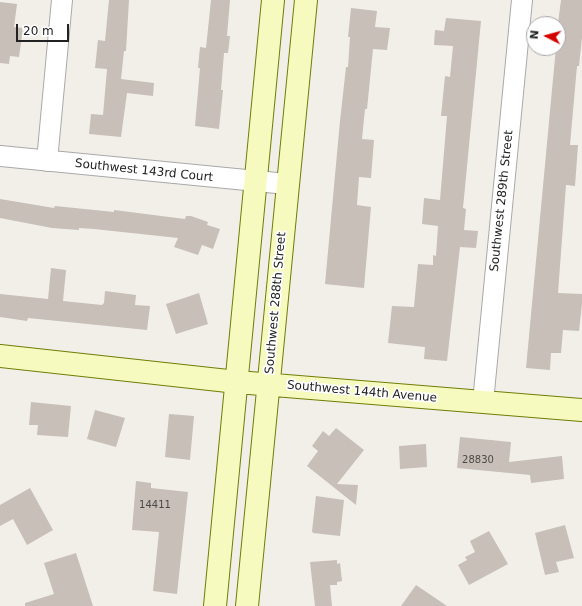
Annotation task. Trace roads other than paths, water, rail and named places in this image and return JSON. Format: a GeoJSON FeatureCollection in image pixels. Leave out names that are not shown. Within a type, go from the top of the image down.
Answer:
{"type":"FeatureCollection","features":[{"type":"Feature","properties":{"kind":"main road"},"geometry":{"type":"LineString","coordinates":[[215,606],[273,0]]}},
{"type":"Feature","properties":{"kind":"main road","name":"Southwest 288th Street"},"geometry":{"type":"LineString","coordinates":[[248,606],[287,184],[306,0]]}},
{"type":"Feature","properties":{"kind":"main road","name":"Southwest 144th Avenue"},"geometry":{"type":"LineString","coordinates":[[0,356],[268,385],[582,410]]}},
{"type":"Feature","properties":{"kind":"street"},"geometry":{"type":"LineString","coordinates":[[47,161],[62,0]]}},
{"type":"Feature","properties":{"kind":"street","name":"Southwest 289th Street"},"geometry":{"type":"LineString","coordinates":[[483,402],[522,0]]}},
{"type":"Feature","properties":{"kind":"street","name":"Southwest 143rd Court"},"geometry":{"type":"LineString","coordinates":[[0,156],[287,184]]}}]}
